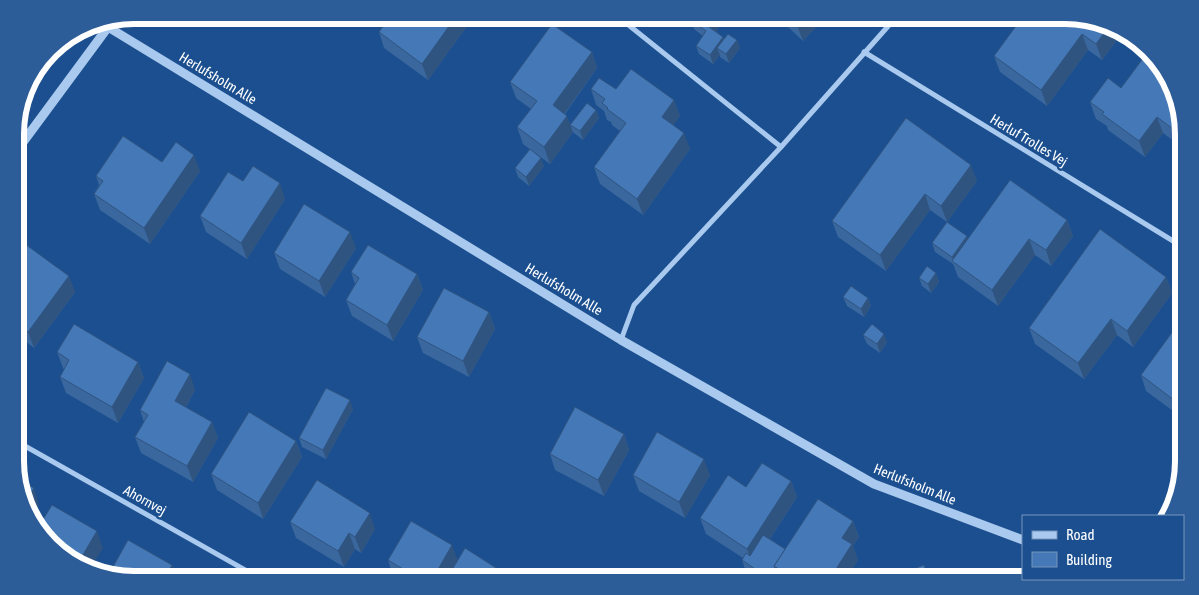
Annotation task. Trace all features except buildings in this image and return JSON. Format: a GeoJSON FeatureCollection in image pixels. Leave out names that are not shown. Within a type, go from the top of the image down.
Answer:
{"type":"FeatureCollection","features":[{"type":"Feature","properties":{"kind":"street"},"geometry":{"type":"LineString","coordinates":[[627,24],[781,146]]}},
{"type":"Feature","properties":{"kind":"street"},"geometry":{"type":"LineString","coordinates":[[621,340],[634,306],[890,24]]}},
{"type":"Feature","properties":{"kind":"street"},"geometry":{"type":"LineString","coordinates":[[24,141],[108,27]]}},
{"type":"Feature","properties":{"kind":"street","name":"Herlufsholm Alle"},"geometry":{"type":"LineString","coordinates":[[108,27],[621,340],[874,484],[1022,540]]}},
{"type":"Feature","properties":{"kind":"street","name":"Herluf Trolles Vej"},"geometry":{"type":"LineString","coordinates":[[864,52],[1175,242]]}},
{"type":"Feature","properties":{"kind":"street","name":"Ahornvej"},"geometry":{"type":"LineString","coordinates":[[24,445],[247,571]]}}]}
